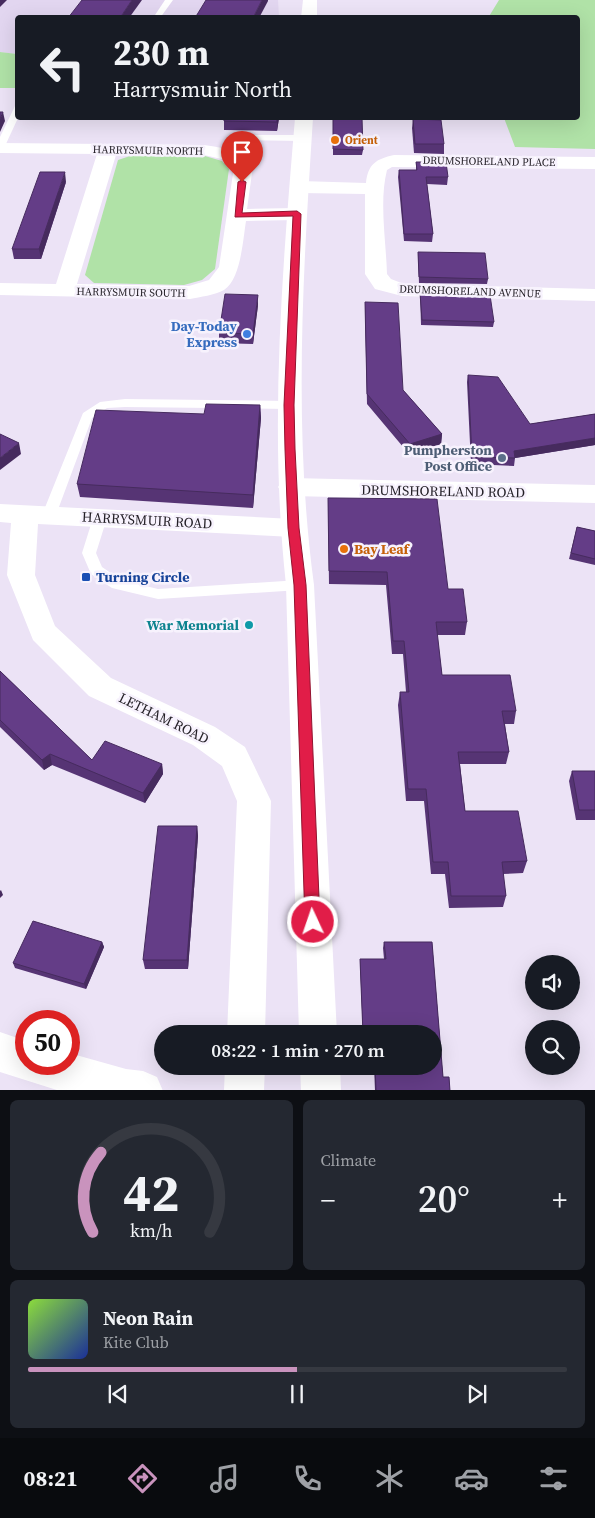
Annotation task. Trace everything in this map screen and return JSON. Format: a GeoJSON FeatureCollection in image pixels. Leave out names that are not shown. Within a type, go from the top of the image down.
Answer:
{"type":"FeatureCollection","features":[{"type":"Feature","properties":{"kind":"street"},"geometry":{"type":"LineString","coordinates":[[309,15],[310,0]]}},
{"type":"Feature","properties":{"kind":"street"},"geometry":{"type":"LineString","coordinates":[[303,128],[297,214],[289,405],[293,528],[300,585],[318,1025]]}},
{"type":"Feature","properties":{"kind":"street","name":"HARRYSMUIR NORTH"},"geometry":{"type":"LineString","coordinates":[[0,147],[204,150],[232,156],[244,166],[238,215]]}},
{"type":"Feature","properties":{"kind":"street"},"geometry":{"type":"LineString","coordinates":[[64,291],[108,150]]}},
{"type":"Feature","properties":{"kind":"street","name":"DRUMSHORELAND PLACE"},"geometry":{"type":"LineString","coordinates":[[383,164],[394,161],[595,163]]}},
{"type":"Feature","properties":{"kind":"street","name":"DRUMSHORELAND AVENUE"},"geometry":{"type":"LineString","coordinates":[[383,164],[377,170],[376,189],[376,274],[383,284],[402,290],[595,294]]}},
{"type":"Feature","properties":{"kind":"street"},"geometry":{"type":"LineString","coordinates":[[300,188],[376,189]]}},
{"type":"Feature","properties":{"kind":"street"},"geometry":{"type":"LineString","coordinates":[[238,215],[297,214]]}},
{"type":"Feature","properties":{"kind":"street","name":"HARRYSMUIR SOUTH"},"geometry":{"type":"LineString","coordinates":[[0,289],[190,293],[217,285],[229,267],[238,215]]}},
{"type":"Feature","properties":{"kind":"street","name":"DRUMSHORELAND ROAD"},"geometry":{"type":"LineString","coordinates":[[291,487],[595,494]]}},
{"type":"Feature","properties":{"kind":"street","name":"HARRYSMUIR ROAD"},"geometry":{"type":"LineString","coordinates":[[25,514],[293,528]]}},
{"type":"Feature","properties":{"kind":"street","name":"LETHAM ROAD"},"geometry":{"type":"LineString","coordinates":[[25,514],[21,575],[43,632],[100,687],[204,736],[234,757],[254,801],[246,1025]]}},
{"type":"Feature","properties":{"kind":"street"},"geometry":{"type":"LineString","coordinates":[[0,1052],[15,1057]]}},
{"type":"Feature","properties":{"kind":"street"},"geometry":{"type":"LineString","coordinates":[[76,1075],[126,1089],[143,1090]]}},
{"type":"Feature","properties":{"kind":"street"},"geometry":{"type":"LineString","coordinates":[[244,1090],[245,1075]]}},
{"type":"Feature","properties":{"kind":"street"},"geometry":{"type":"LineString","coordinates":[[320,1075],[321,1090]]}},
{"type":"Feature","properties":{"kind":"lane"},"geometry":{"type":"LineString","coordinates":[[158,15],[169,0]]}},
{"type":"Feature","properties":{"kind":"lane"},"geometry":{"type":"LineString","coordinates":[[0,147],[15,114]]}},
{"type":"Feature","properties":{"kind":"lane"},"geometry":{"type":"LineString","coordinates":[[239,138],[303,128]]}},
{"type":"Feature","properties":{"kind":"lane"},"geometry":{"type":"LineString","coordinates":[[25,514],[87,416],[104,405],[125,403],[289,405]]}},
{"type":"Feature","properties":{"kind":"lane"},"geometry":{"type":"LineString","coordinates":[[100,518],[89,553],[96,570],[117,584],[158,594],[300,585]]}},
{"type":"Feature","properties":{"kind":"shaded area"},"geometry":{"type":"Polygon","coordinates":[[[0,0],[278,0],[279,15],[15,15],[15,54],[0,52],[0,0]]]}},
{"type":"Feature","properties":{"kind":"green space"},"geometry":{"type":"Polygon","coordinates":[[[499,0],[595,0],[595,149],[515,147],[505,120],[580,120],[580,15],[490,15],[499,0]]]}},
{"type":"Feature","properties":{"kind":"green space"},"geometry":{"type":"Polygon","coordinates":[[[0,52],[15,54],[15,88],[0,88],[0,52]]]}},
{"type":"Feature","properties":{"kind":"green space"},"geometry":{"type":"Polygon","coordinates":[[[130,156],[205,156],[222,161],[229,169],[215,269],[202,280],[184,285],[94,283],[85,275],[118,160],[130,156]]]}},
{"type":"Feature","properties":{"kind":"building"},"geometry":{"type":"Polygon","coordinates":[[[82,0],[132,0],[122,15],[70,15],[82,0]]]}},
{"type":"Feature","properties":{"kind":"building"},"geometry":{"type":"Polygon","coordinates":[[[206,0],[262,0],[254,15],[197,15],[206,0]]]}},
{"type":"Feature","properties":{"kind":"building"},"geometry":{"type":"Polygon","coordinates":[[[277,120],[277,122],[224,121],[277,120]]]}},
{"type":"Feature","properties":{"kind":"building"},"geometry":{"type":"Polygon","coordinates":[[[333,120],[362,120],[363,150],[333,149],[333,120]]]}},
{"type":"Feature","properties":{"kind":"building"},"geometry":{"type":"Polygon","coordinates":[[[413,120],[441,120],[444,144],[415,144],[413,120]]]}},
{"type":"Feature","properties":{"kind":"building"},"geometry":{"type":"Polygon","coordinates":[[[416,162],[446,162],[448,177],[426,177],[433,234],[404,234],[399,170],[417,170],[416,162]]]}},
{"type":"Feature","properties":{"kind":"building"},"geometry":{"type":"Polygon","coordinates":[[[40,172],[65,172],[39,249],[12,249],[40,172]]]}},
{"type":"Feature","properties":{"kind":"building"},"geometry":{"type":"Polygon","coordinates":[[[418,252],[485,253],[488,279],[419,277],[418,252]]]}},
{"type":"Feature","properties":{"kind":"building"},"geometry":{"type":"Polygon","coordinates":[[[420,293],[490,295],[494,322],[422,320],[420,293]]]}},
{"type":"Feature","properties":{"kind":"building"},"geometry":{"type":"Polygon","coordinates":[[[225,294],[258,295],[253,334],[219,333],[225,294]]]}},
{"type":"Feature","properties":{"kind":"building"},"geometry":{"type":"Polygon","coordinates":[[[365,302],[398,303],[403,390],[442,434],[410,444],[367,394],[365,302]]]}},
{"type":"Feature","properties":{"kind":"building"},"geometry":{"type":"Polygon","coordinates":[[[468,375],[498,377],[530,424],[595,414],[595,438],[514,451],[515,458],[472,457],[468,375]]]}},
{"type":"Feature","properties":{"kind":"building"},"geometry":{"type":"Polygon","coordinates":[[[206,404],[260,405],[253,495],[77,484],[96,410],[204,414],[206,404]]]}},
{"type":"Feature","properties":{"kind":"building"},"geometry":{"type":"Polygon","coordinates":[[[0,434],[19,443],[0,458],[0,434]]]}},
{"type":"Feature","properties":{"kind":"building"},"geometry":{"type":"Polygon","coordinates":[[[328,498],[437,499],[448,589],[463,589],[467,622],[436,622],[442,675],[510,675],[516,711],[502,711],[509,752],[458,752],[465,811],[518,811],[527,861],[502,862],[506,896],[451,896],[448,862],[433,862],[426,789],[408,789],[400,692],[409,692],[404,641],[393,641],[387,572],[329,571],[328,498]]]}},
{"type":"Feature","properties":{"kind":"building"},"geometry":{"type":"Polygon","coordinates":[[[577,527],[595,531],[595,559],[571,553],[577,527]]]}},
{"type":"Feature","properties":{"kind":"building"},"geometry":{"type":"Polygon","coordinates":[[[0,671],[92,760],[105,741],[162,764],[143,793],[50,754],[42,760],[0,720],[0,671]]]}},
{"type":"Feature","properties":{"kind":"building"},"geometry":{"type":"Polygon","coordinates":[[[572,771],[595,771],[595,810],[579,810],[572,771]]]}},
{"type":"Feature","properties":{"kind":"building"},"geometry":{"type":"Polygon","coordinates":[[[158,826],[197,826],[187,960],[143,960],[158,826]]]}},
{"type":"Feature","properties":{"kind":"building"},"geometry":{"type":"Polygon","coordinates":[[[33,921],[102,942],[84,984],[13,963],[33,921]]]}},
{"type":"Feature","properties":{"kind":"building"},"geometry":{"type":"Polygon","coordinates":[[[384,942],[432,942],[439,1025],[363,1025],[360,959],[386,959],[384,942]]]}},
{"type":"Feature","properties":{"kind":"building"},"geometry":{"type":"Polygon","coordinates":[[[442,1065],[443,1077],[449,1077],[450,1090],[376,1090],[375,1075],[442,1075],[442,1065]]]}},
{"type":"Feature","properties":{"kind":"place","name":"Orient"},"geometry":{"type":"Point","coordinates":[335,140]}},
{"type":"Feature","properties":{"kind":"place","name":"Day-Today Express"},"geometry":{"type":"Point","coordinates":[247,334]}},
{"type":"Feature","properties":{"kind":"place","name":"Pumpherston Post Office"},"geometry":{"type":"Point","coordinates":[502,458]}},
{"type":"Feature","properties":{"kind":"place","name":"Bay Leaf"},"geometry":{"type":"Point","coordinates":[344,549]}},
{"type":"Feature","properties":{"kind":"place","name":"Turning Circle"},"geometry":{"type":"Point","coordinates":[86,577]}},
{"type":"Feature","properties":{"kind":"place","name":"War Memorial"},"geometry":{"type":"Point","coordinates":[249,625]}},
{"type":"Feature","properties":{"kind":"route"},"geometry":{"type":"LineString","coordinates":[[242,182],[238,215],[297,214],[289,405],[293,528],[300,585],[313,922]]}}]}
